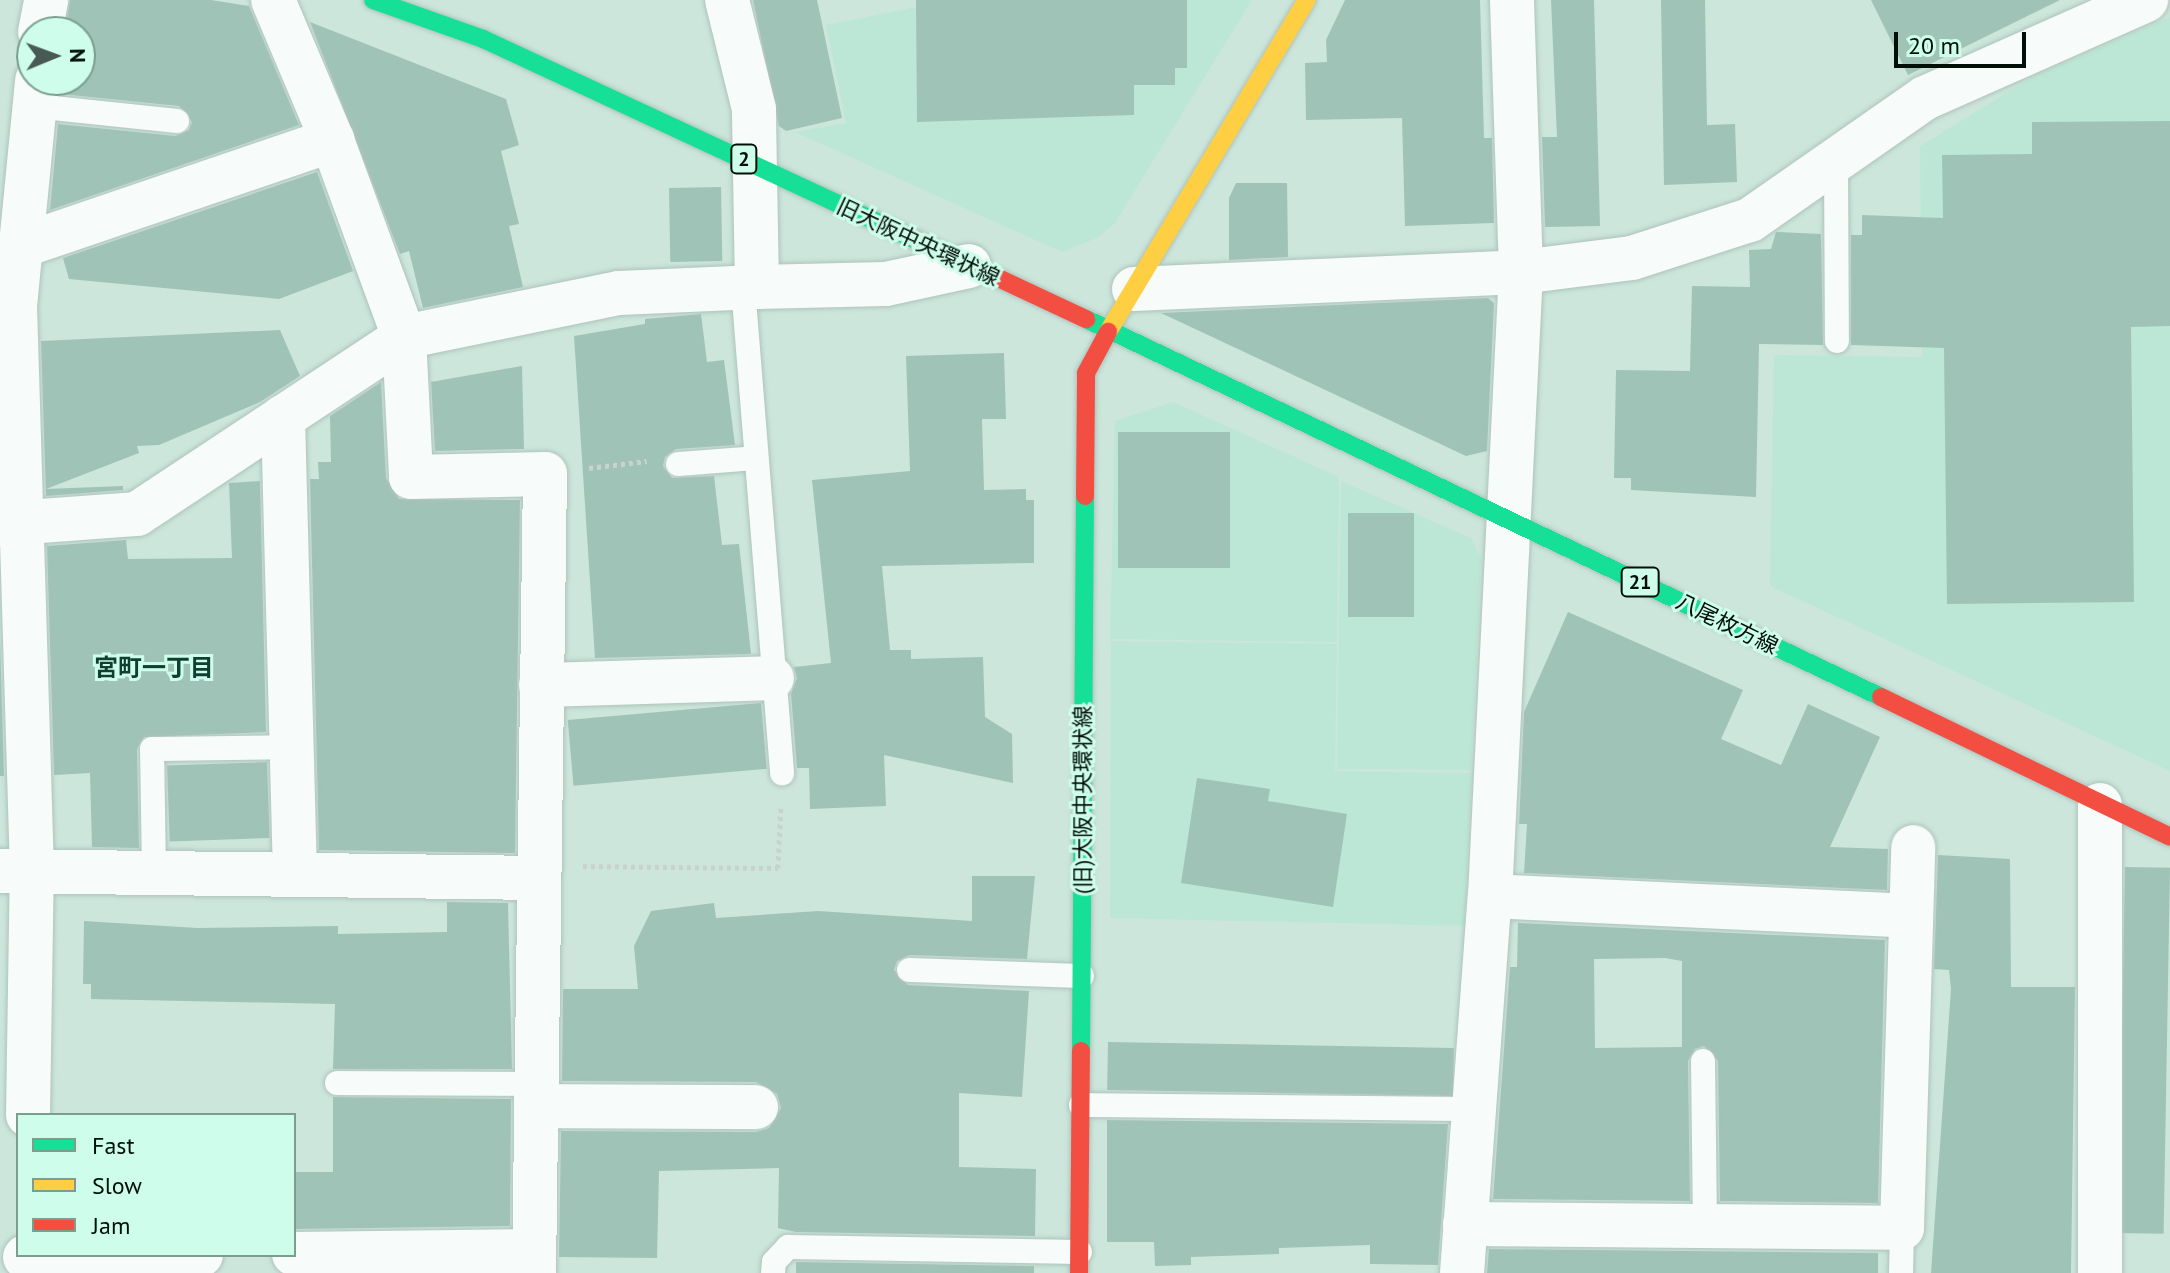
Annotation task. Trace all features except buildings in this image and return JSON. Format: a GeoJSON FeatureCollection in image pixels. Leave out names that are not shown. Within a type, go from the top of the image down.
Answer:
{"type":"FeatureCollection","features":[{"type":"Feature","properties":{"kind":"main road","name":"旧大阪中央環状線"},"geometry":{"type":"LineString","coordinates":[[373,0],[483,39],[1108,332]]}},
{"type":"Feature","properties":{"kind":"main road"},"geometry":{"type":"LineString","coordinates":[[1108,332],[1307,0]]}},
{"type":"Feature","properties":{"kind":"main road","name":"八尾枚方線"},"geometry":{"type":"LineString","coordinates":[[1108,332],[1507,516],[2170,837]]}},
{"type":"Feature","properties":{"kind":"main road","name":"(旧)大阪中央環状線"},"geometry":{"type":"LineString","coordinates":[[1080,1262],[1086,373],[1108,332]]}},
{"type":"Feature","properties":{"kind":"street"},"geometry":{"type":"LineString","coordinates":[[273,0],[332,140],[404,337],[411,477],[545,474],[534,1262],[296,1254]]}},
{"type":"Feature","properties":{"kind":"street"},"geometry":{"type":"LineString","coordinates":[[727,0],[754,109],[756,165],[750,287]]}},
{"type":"Feature","properties":{"kind":"street"},"geometry":{"type":"LineString","coordinates":[[1462,1273],[1490,896],[1521,272],[1512,0]]}},
{"type":"Feature","properties":{"kind":"street"},"geometry":{"type":"LineString","coordinates":[[1134,289],[1521,272],[1632,258],[1750,220],[1925,98],[2146,0]]}},
{"type":"Feature","properties":{"kind":"street"},"geometry":{"type":"LineString","coordinates":[[28,1113],[16,872],[7,306],[21,246],[36,96]]}},
{"type":"Feature","properties":{"kind":"street"},"geometry":{"type":"LineString","coordinates":[[21,246],[332,140]]}},
{"type":"Feature","properties":{"kind":"street"},"geometry":{"type":"LineString","coordinates":[[12,525],[137,514],[404,337],[619,293],[886,284],[969,266]]}},
{"type":"Feature","properties":{"kind":"street"},"geometry":{"type":"LineString","coordinates":[[283,417],[295,875]]}},
{"type":"Feature","properties":{"kind":"street"},"geometry":{"type":"LineString","coordinates":[[541,685],[772,678]]}},
{"type":"Feature","properties":{"kind":"street"},"geometry":{"type":"LineString","coordinates":[[2100,805],[2100,1273]]}},
{"type":"Feature","properties":{"kind":"street"},"geometry":{"type":"LineString","coordinates":[[1465,1224],[1902,1228],[1913,847]]}},
{"type":"Feature","properties":{"kind":"street"},"geometry":{"type":"LineString","coordinates":[[16,872],[295,875],[539,872]]}},
{"type":"Feature","properties":{"kind":"street"},"geometry":{"type":"LineString","coordinates":[[1490,896],[1911,916]]}},
{"type":"Feature","properties":{"kind":"street"},"geometry":{"type":"LineString","coordinates":[[536,1095],[756,1107]]}},
{"type":"Feature","properties":{"kind":"street"},"geometry":{"type":"LineString","coordinates":[[24,1262],[150,1257]]}},
{"type":"Feature","properties":{"kind":"lane"},"geometry":{"type":"LineString","coordinates":[[51,96],[177,121]]}},
{"type":"Feature","properties":{"kind":"lane"},"geometry":{"type":"LineString","coordinates":[[1836,160],[1837,341]]}},
{"type":"Feature","properties":{"kind":"lane"},"geometry":{"type":"LineString","coordinates":[[750,287],[756,458],[782,773]]}},
{"type":"Feature","properties":{"kind":"lane"},"geometry":{"type":"LineString","coordinates":[[678,464],[756,458]]}},
{"type":"Feature","properties":{"kind":"lane"},"geometry":{"type":"LineString","coordinates":[[154,873],[152,749],[292,747]]}},
{"type":"Feature","properties":{"kind":"lane"},"geometry":{"type":"LineString","coordinates":[[909,970],[1082,976]]}},
{"type":"Feature","properties":{"kind":"lane"},"geometry":{"type":"LineString","coordinates":[[1703,1061],[1705,1226]]}},
{"type":"Feature","properties":{"kind":"lane"},"geometry":{"type":"LineString","coordinates":[[337,1083],[536,1095]]}},
{"type":"Feature","properties":{"kind":"lane"},"geometry":{"type":"LineString","coordinates":[[1081,1105],[1474,1109]]}},
{"type":"Feature","properties":{"kind":"lane"},"geometry":{"type":"LineString","coordinates":[[1901,1273],[1902,1228]]}},
{"type":"Feature","properties":{"kind":"lane"},"geometry":{"type":"LineString","coordinates":[[773,1273],[774,1262],[788,1247],[1080,1262]]}},
{"type":"Feature","properties":{"kind":"path"},"geometry":{"type":"LineString","coordinates":[[545,474],[638,461],[678,464]]}},
{"type":"Feature","properties":{"kind":"path"},"geometry":{"type":"LineString","coordinates":[[539,872],[778,868],[782,773]]}},
{"type":"Feature","properties":{"kind":"shaded area"},"geometry":{"type":"Polygon","coordinates":[[[952,0],[1252,0],[1115,223],[1097,238],[1062,252],[795,132],[846,123],[826,25],[952,0]]]}},
{"type":"Feature","properties":{"kind":"shaded area"},"geometry":{"type":"Polygon","coordinates":[[[2170,17],[2170,771],[1770,586],[1774,355],[1922,357],[1920,146],[2034,76],[2170,17]]]}},
{"type":"Feature","properties":{"kind":"shaded area"},"geometry":{"type":"Polygon","coordinates":[[[1173,402],[1339,477],[1337,642],[1110,639],[1115,421],[1173,402]]]}},
{"type":"Feature","properties":{"kind":"shaded area"},"geometry":{"type":"Polygon","coordinates":[[[1341,481],[1471,538],[1481,558],[1471,770],[1337,769],[1341,481]]]}},
{"type":"Feature","properties":{"kind":"shaded area"},"geometry":{"type":"Polygon","coordinates":[[[1111,641],[1337,644],[1335,771],[1471,773],[1464,926],[1110,918],[1111,641]]]}},
{"type":"Feature","properties":{"kind":"traffic: fast"},"geometry":{"type":"LineString","coordinates":[[373,0],[483,39],[917,240]]}},
{"type":"Feature","properties":{"kind":"traffic: fast"},"geometry":{"type":"LineString","coordinates":[[1086,319],[1881,697]]}},
{"type":"Feature","properties":{"kind":"traffic: fast"},"geometry":{"type":"LineString","coordinates":[[1081,1051],[1085,496]]}},
{"type":"Feature","properties":{"kind":"traffic: slow"},"geometry":{"type":"LineString","coordinates":[[1108,332],[1307,0]]}},
{"type":"Feature","properties":{"kind":"traffic: jam"},"geometry":{"type":"LineString","coordinates":[[917,240],[1086,319]]}},
{"type":"Feature","properties":{"kind":"traffic: jam"},"geometry":{"type":"LineString","coordinates":[[1085,496],[1086,373],[1108,332]]}},
{"type":"Feature","properties":{"kind":"traffic: jam"},"geometry":{"type":"LineString","coordinates":[[1881,697],[2170,837]]}},
{"type":"Feature","properties":{"kind":"traffic: jam"},"geometry":{"type":"LineString","coordinates":[[1079,1273],[1081,1051]]}},
{"type":"Feature","properties":{"kind":"district","name":"宮町一丁目"},"geometry":{"type":"Point","coordinates":[154,668]}}]}
